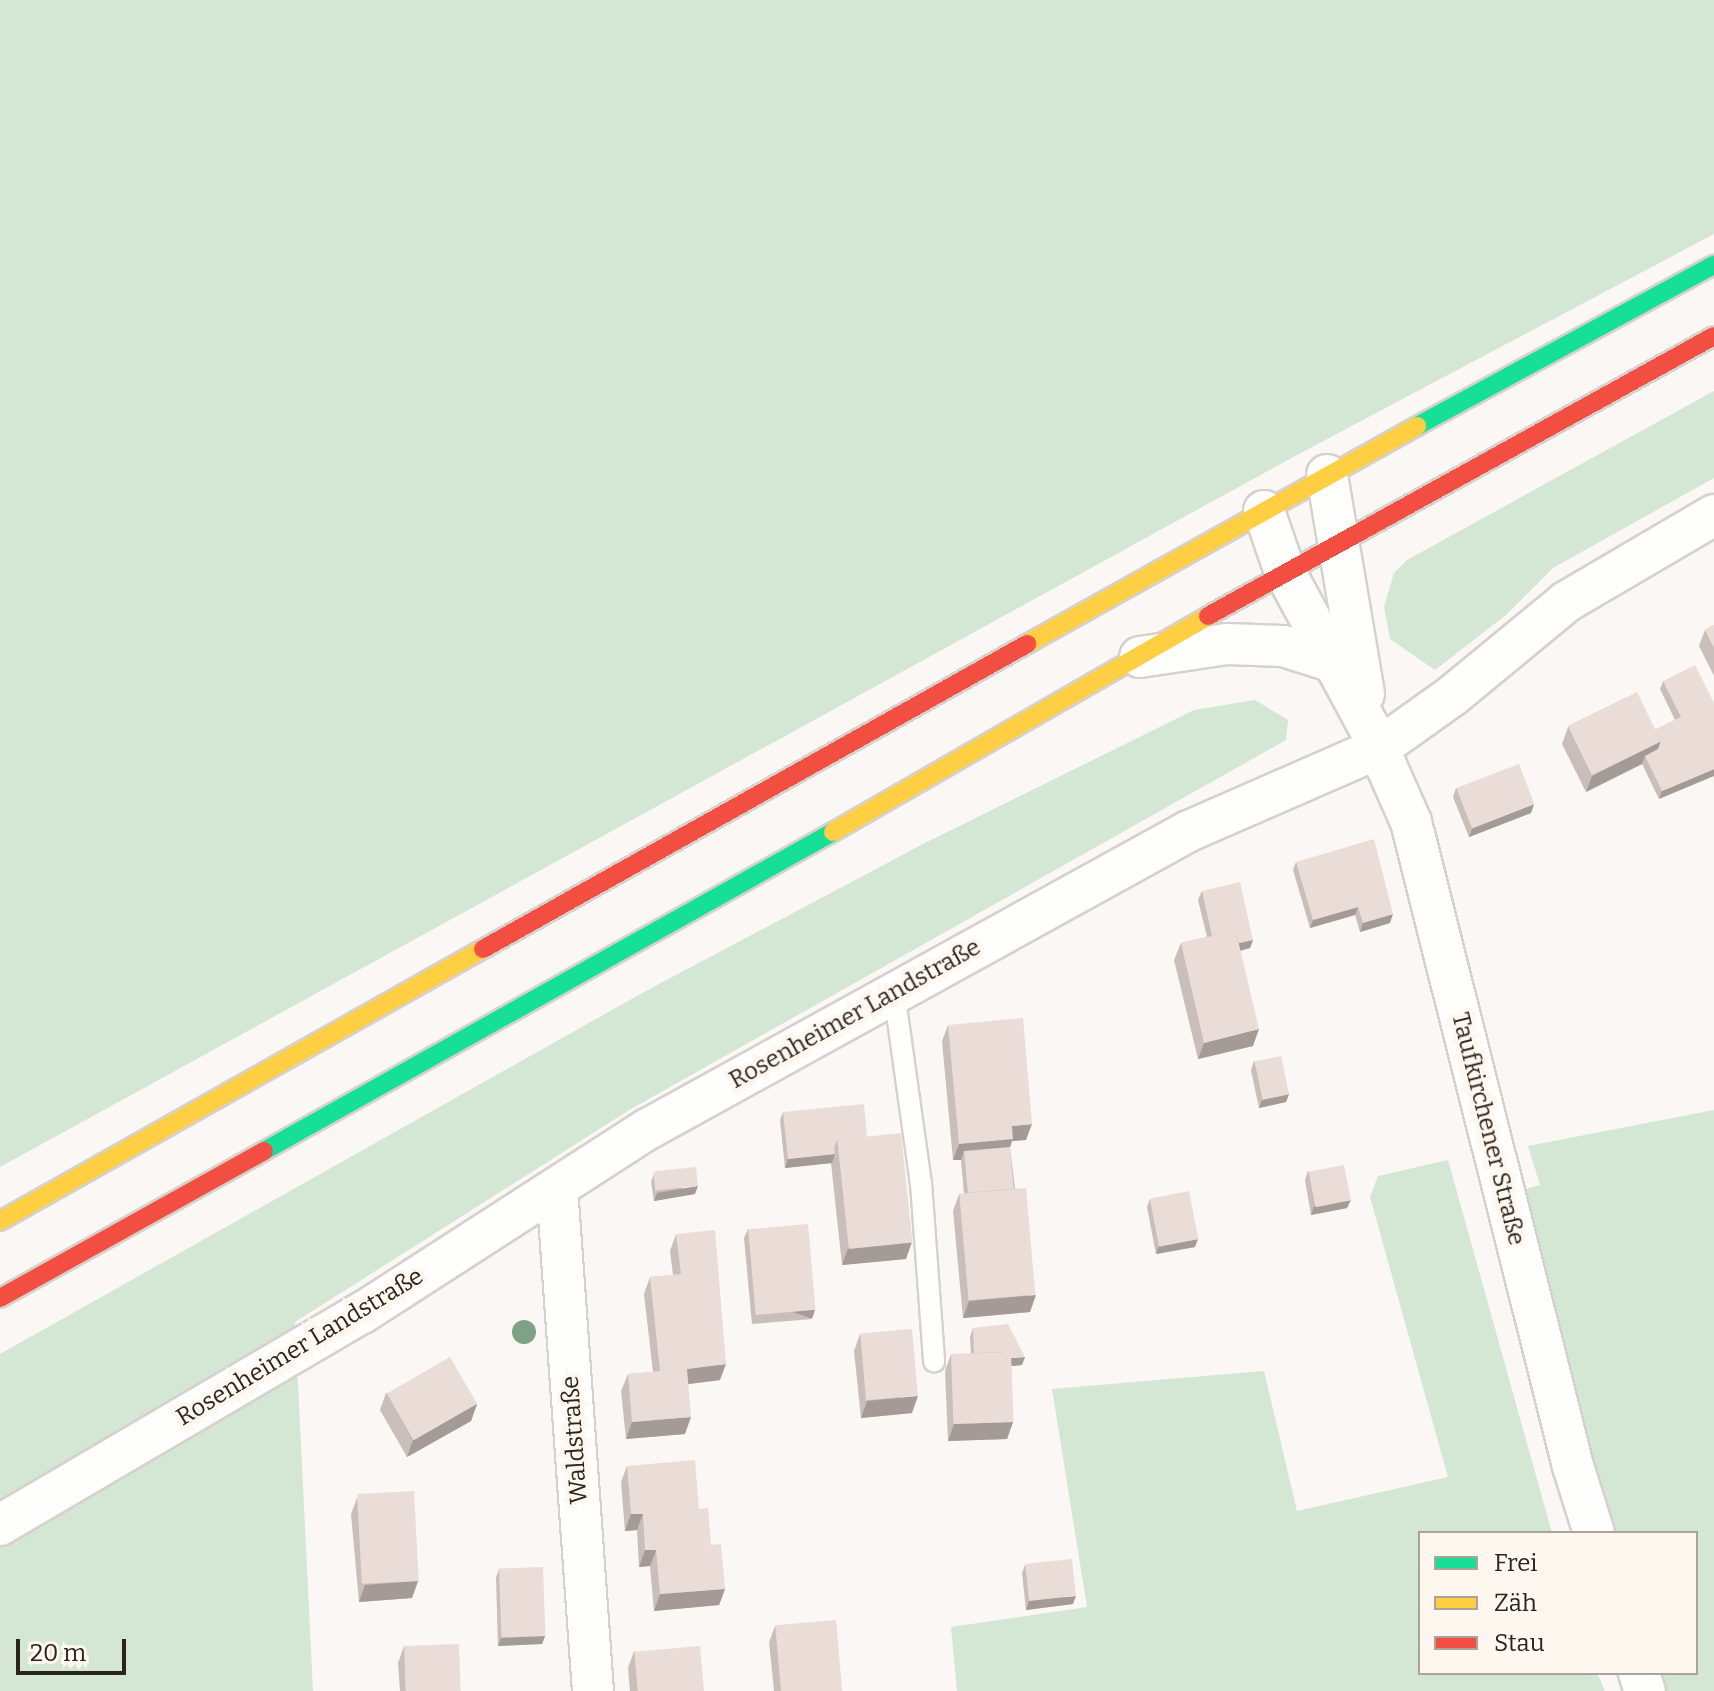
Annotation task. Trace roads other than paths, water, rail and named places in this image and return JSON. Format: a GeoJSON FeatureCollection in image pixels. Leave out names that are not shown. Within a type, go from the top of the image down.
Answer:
{"type":"FeatureCollection","features":[{"type":"Feature","properties":{"kind":"main road"},"geometry":{"type":"LineString","coordinates":[[0,1221],[1327,475],[1714,265]]}},
{"type":"Feature","properties":{"kind":"main road"},"geometry":{"type":"LineString","coordinates":[[0,1298],[1140,657],[1285,572],[1714,336]]}},
{"type":"Feature","properties":{"kind":"street","name":"Taufkirchener Straße"},"geometry":{"type":"LineString","coordinates":[[1327,475],[1335,545],[1375,739]]}},
{"type":"Feature","properties":{"kind":"street","name":"Taufkirchener Straße"},"geometry":{"type":"LineString","coordinates":[[1264,511],[1285,572],[1375,739],[1411,822],[1593,1531]]}},
{"type":"Feature","properties":{"kind":"street","name":"Rosenheimer Landstraße"},"geometry":{"type":"LineString","coordinates":[[0,1525],[362,1313],[648,1129],[1189,831],[1375,739],[1452,696],[1566,602],[1714,515]]}},
{"type":"Feature","properties":{"kind":"street"},"geometry":{"type":"LineString","coordinates":[[1140,657],[1227,644],[1283,646],[1333,662]]}},
{"type":"Feature","properties":{"kind":"street","name":"Waldstraße"},"geometry":{"type":"LineString","coordinates":[[557,1188],[593,1691]]}},
{"type":"Feature","properties":{"kind":"lane"},"geometry":{"type":"LineString","coordinates":[[894,992],[921,1183],[934,1362]]}}]}
